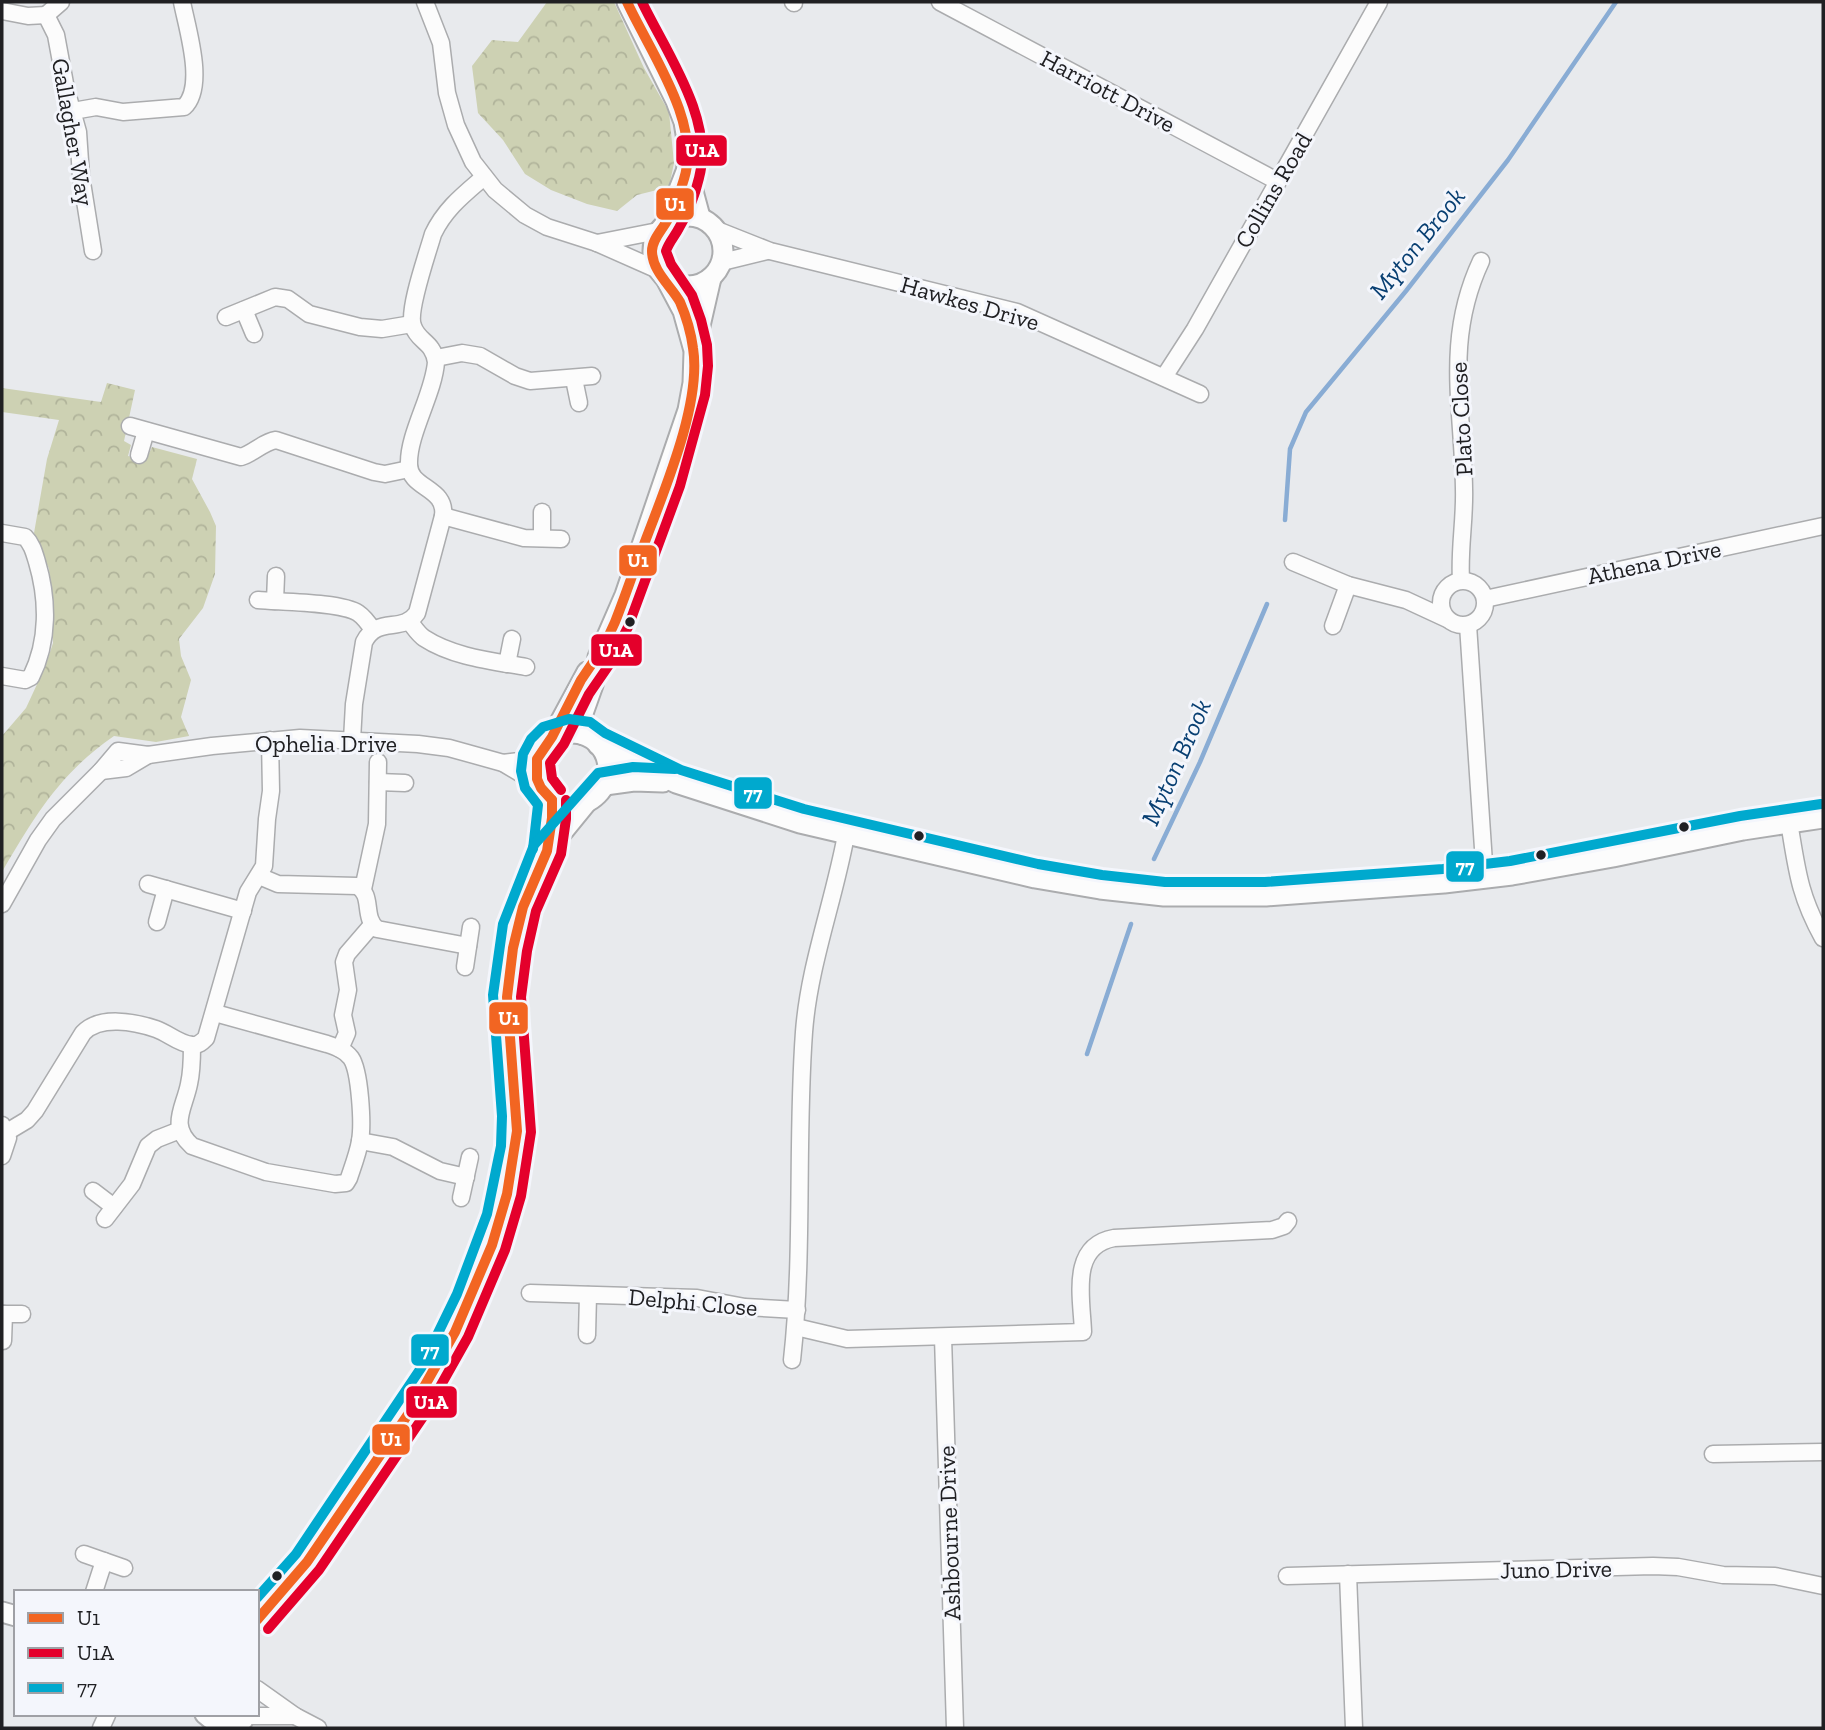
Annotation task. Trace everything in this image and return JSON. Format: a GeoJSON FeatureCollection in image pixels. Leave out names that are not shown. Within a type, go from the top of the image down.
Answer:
{"type":"FeatureCollection","features":[{"type":"Feature","properties":{"kind":"street"},"geometry":{"type":"LineString","coordinates":[[2,11],[28,16],[46,15],[61,2]]}},
{"type":"Feature","properties":{"kind":"street"},"geometry":{"type":"LineString","coordinates":[[74,111],[96,107],[130,112],[184,107],[188,104],[195,83],[194,63],[182,2]]}},
{"type":"Feature","properties":{"kind":"street"},"geometry":{"type":"LineString","coordinates":[[425,2],[441,43],[447,93],[454,119],[473,162],[495,190],[525,215],[567,235],[597,243],[678,285],[690,287],[701,284],[717,270]]}},
{"type":"Feature","properties":{"kind":"street"},"geometry":{"type":"LineString","coordinates":[[627,2],[680,112],[687,140],[687,169],[700,217]]}},
{"type":"Feature","properties":{"kind":"street","name":"Harriott Drive"},"geometry":{"type":"LineString","coordinates":[[940,2],[1277,181]]}},
{"type":"Feature","properties":{"kind":"street","name":"Collins Road"},"geometry":{"type":"LineString","coordinates":[[1164,377],[1195,329],[1379,2]]}},
{"type":"Feature","properties":{"kind":"street","name":"Gallagher Way"},"geometry":{"type":"LineString","coordinates":[[46,15],[56,34],[66,89],[74,111],[93,251]]}},
{"type":"Feature","properties":{"kind":"street"},"geometry":{"type":"LineString","coordinates":[[687,169],[652,250],[662,275],[683,311],[694,352]]}},
{"type":"Feature","properties":{"kind":"street"},"geometry":{"type":"LineString","coordinates":[[352,740],[354,704],[366,637],[383,625],[409,621],[417,613],[443,516],[443,503],[439,496],[413,477],[409,469],[411,449],[434,375],[436,358],[433,348],[417,334],[412,324],[412,310],[437,224],[450,205],[484,177]]}},
{"type":"Feature","properties":{"kind":"street"},"geometry":{"type":"LineString","coordinates":[[587,802],[566,806],[552,800],[538,784],[536,759],[551,739],[582,679],[598,657],[625,595],[682,432],[691,397],[694,352],[717,270],[722,241],[717,230],[700,217],[689,215],[676,217],[662,227],[597,243]]}},
{"type":"Feature","properties":{"kind":"street","name":"Hawkes Drive"},"geometry":{"type":"LineString","coordinates":[[717,230],[770,251],[1017,312],[1200,394]]}},
{"type":"Feature","properties":{"kind":"street","name":"Hawkes Drive"},"geometry":{"type":"LineString","coordinates":[[717,270],[770,251]]}},
{"type":"Feature","properties":{"kind":"street","name":"Plato Close"},"geometry":{"type":"LineString","coordinates":[[1461,580],[1464,494],[1458,341],[1467,295],[1481,261]]}},
{"type":"Feature","properties":{"kind":"street"},"geometry":{"type":"LineString","coordinates":[[226,317],[275,297],[288,299],[309,314],[360,327],[382,329],[412,324]]}},
{"type":"Feature","properties":{"kind":"street"},"geometry":{"type":"LineString","coordinates":[[244,310],[254,334]]}},
{"type":"Feature","properties":{"kind":"street"},"geometry":{"type":"LineString","coordinates":[[436,358],[461,353],[480,356],[514,376],[530,381],[592,376]]}},
{"type":"Feature","properties":{"kind":"street"},"geometry":{"type":"LineString","coordinates":[[574,379],[579,403]]}},
{"type":"Feature","properties":{"kind":"street"},"geometry":{"type":"LineString","coordinates":[[130,426],[241,457],[268,441],[276,440],[374,472],[385,474],[409,469]]}},
{"type":"Feature","properties":{"kind":"street"},"geometry":{"type":"LineString","coordinates":[[139,455],[146,431]]}},
{"type":"Feature","properties":{"kind":"street"},"geometry":{"type":"LineString","coordinates":[[542,512],[542,538]]}},
{"type":"Feature","properties":{"kind":"street"},"geometry":{"type":"LineString","coordinates":[[443,516],[524,538],[561,539]]}},
{"type":"Feature","properties":{"kind":"street","name":"Athena Drive"},"geometry":{"type":"LineString","coordinates":[[1485,599],[1823,526]]}},
{"type":"Feature","properties":{"kind":"street"},"geometry":{"type":"LineString","coordinates":[[2,533],[25,537],[32,546],[43,584],[45,630],[41,655],[32,677],[25,680],[2,676]]}},
{"type":"Feature","properties":{"kind":"street"},"geometry":{"type":"LineString","coordinates":[[1293,562],[1348,585],[1406,600],[1447,619],[1460,625],[1468,625],[1479,618],[1485,606],[1483,593],[1474,583],[1461,580],[1450,584],[1442,594],[1440,607],[1447,619]]}},
{"type":"Feature","properties":{"kind":"street"},"geometry":{"type":"LineString","coordinates":[[275,601],[276,576]]}},
{"type":"Feature","properties":{"kind":"street"},"geometry":{"type":"LineString","coordinates":[[1333,626],[1348,585]]}},
{"type":"Feature","properties":{"kind":"street"},"geometry":{"type":"LineString","coordinates":[[1406,600],[1427,599],[1442,594]]}},
{"type":"Feature","properties":{"kind":"street"},"geometry":{"type":"LineString","coordinates":[[258,600],[353,611],[373,630]]}},
{"type":"Feature","properties":{"kind":"street"},"geometry":{"type":"LineString","coordinates":[[409,621],[422,637],[465,655],[526,667]]}},
{"type":"Feature","properties":{"kind":"street"},"geometry":{"type":"LineString","coordinates":[[1468,625],[1485,878]]}},
{"type":"Feature","properties":{"kind":"street"},"geometry":{"type":"LineString","coordinates":[[507,664],[512,639]]}},
{"type":"Feature","properties":{"kind":"street"},"geometry":{"type":"LineString","coordinates":[[547,851],[587,802],[605,785],[608,767],[604,753],[591,740],[582,716],[593,685],[598,657]]}},
{"type":"Feature","properties":{"kind":"street"},"geometry":{"type":"LineString","coordinates":[[551,739],[570,733],[591,740],[676,783],[756,810],[846,835],[1064,884],[1164,895],[1266,897],[1485,878],[1585,863],[1686,841],[1823,818]]}},
{"type":"Feature","properties":{"kind":"street"},"geometry":{"type":"LineString","coordinates":[[2,1156],[8,1142],[4,1128],[27,1120],[35,1111],[83,1033],[93,1025],[110,1022],[144,1026],[192,1045],[201,1043],[206,1038],[248,892],[264,866],[271,791],[270,740]]}},
{"type":"Feature","properties":{"kind":"street","name":"Ophelia Drive"},"geometry":{"type":"LineString","coordinates":[[2,904],[53,819],[101,771],[126,768],[148,755],[270,740],[352,740],[434,745],[503,763],[538,784]]}},
{"type":"Feature","properties":{"kind":"street","name":"Ophelia Drive"},"geometry":{"type":"LineString","coordinates":[[503,763],[536,759]]}},
{"type":"Feature","properties":{"kind":"street"},"geometry":{"type":"LineString","coordinates":[[378,762],[377,824],[363,889],[367,900],[367,914],[372,925],[383,931],[468,946]]}},
{"type":"Feature","properties":{"kind":"street"},"geometry":{"type":"LineString","coordinates":[[605,785],[634,781],[676,783]]}},
{"type":"Feature","properties":{"kind":"street"},"geometry":{"type":"LineString","coordinates":[[378,782],[404,783]]}},
{"type":"Feature","properties":{"kind":"street"},"geometry":{"type":"LineString","coordinates":[[259,1618],[313,1554],[411,1410],[455,1332],[488,1254],[507,1194],[517,1131],[508,1007],[513,948],[523,907],[547,851],[552,800]]}},
{"type":"Feature","properties":{"kind":"street"},"geometry":{"type":"LineString","coordinates":[[1789,822],[1800,887],[1823,938]]}},
{"type":"Feature","properties":{"kind":"street"},"geometry":{"type":"LineString","coordinates":[[792,1360],[796,1318],[804,1030],[816,960],[846,835]]}},
{"type":"Feature","properties":{"kind":"street"},"geometry":{"type":"LineString","coordinates":[[259,876],[278,884],[353,885],[363,889]]}},
{"type":"Feature","properties":{"kind":"street"},"geometry":{"type":"LineString","coordinates":[[148,884],[243,911]]}},
{"type":"Feature","properties":{"kind":"street"},"geometry":{"type":"LineString","coordinates":[[157,922],[166,889]]}},
{"type":"Feature","properties":{"kind":"street"},"geometry":{"type":"LineString","coordinates":[[340,1049],[346,1033],[343,1015],[348,990],[344,962],[347,954],[372,925]]}},
{"type":"Feature","properties":{"kind":"street"},"geometry":{"type":"LineString","coordinates":[[464,967],[471,927]]}},
{"type":"Feature","properties":{"kind":"street"},"geometry":{"type":"LineString","coordinates":[[192,1045],[191,1077],[179,1120],[180,1130],[186,1141],[198,1150],[266,1172],[341,1185],[349,1178],[360,1141],[361,1122],[356,1067],[350,1057],[340,1049],[215,1013]]}},
{"type":"Feature","properties":{"kind":"street"},"geometry":{"type":"LineString","coordinates":[[93,1191],[109,1213],[132,1184],[148,1146],[157,1139],[180,1130]]}},
{"type":"Feature","properties":{"kind":"street"},"geometry":{"type":"LineString","coordinates":[[360,1141],[393,1147],[440,1171],[466,1177]]}},
{"type":"Feature","properties":{"kind":"street"},"geometry":{"type":"LineString","coordinates":[[461,1198],[470,1157]]}},
{"type":"Feature","properties":{"kind":"street","name":"Delphi Close"},"geometry":{"type":"LineString","coordinates":[[530,1293],[697,1298],[796,1318],[847,1339],[1083,1332],[1082,1264],[1090,1248],[1102,1241],[1114,1238],[1272,1230],[1284,1226],[1288,1220]]}},
{"type":"Feature","properties":{"kind":"street"},"geometry":{"type":"LineString","coordinates":[[587,1335],[588,1295]]}},
{"type":"Feature","properties":{"kind":"street"},"geometry":{"type":"LineString","coordinates":[[4,1341],[3,1314],[22,1314]]}},
{"type":"Feature","properties":{"kind":"street","name":"Ashbourne Drive"},"geometry":{"type":"LineString","coordinates":[[943,1337],[955,1728]]}},
{"type":"Feature","properties":{"kind":"street"},"geometry":{"type":"LineString","coordinates":[[1713,1454],[1823,1452]]}},
{"type":"Feature","properties":{"kind":"street"},"geometry":{"type":"LineString","coordinates":[[84,1554],[124,1568]]}},
{"type":"Feature","properties":{"kind":"street"},"geometry":{"type":"LineString","coordinates":[[95,1590],[104,1561]]}},
{"type":"Feature","properties":{"kind":"street","name":"Juno Drive"},"geometry":{"type":"LineString","coordinates":[[1287,1576],[1663,1566],[1723,1575],[1775,1576],[1823,1586]]}},
{"type":"Feature","properties":{"kind":"street"},"geometry":{"type":"LineString","coordinates":[[1348,1574],[1354,1728]]}},
{"type":"Feature","properties":{"kind":"street"},"geometry":{"type":"LineString","coordinates":[[259,1690],[295,1716],[318,1728]]}},
{"type":"Feature","properties":{"kind":"street"},"geometry":{"type":"LineString","coordinates":[[206,1719],[220,1724],[235,1724],[244,1720],[295,1716]]}},
{"type":"Feature","properties":{"kind":"green space"},"geometry":{"type":"Polygon","coordinates":[[[547,2],[614,2],[644,68],[669,112],[674,163],[669,187],[637,195],[617,211],[587,204],[551,190],[525,174],[503,140],[478,113],[472,66],[492,40],[518,42],[547,2]]]}},
{"type":"Feature","properties":{"kind":"green space"},"geometry":{"type":"Polygon","coordinates":[[[107,383],[135,390],[124,441],[131,445],[128,456],[146,460],[152,447],[197,459],[192,479],[216,526],[215,574],[203,608],[179,639],[181,656],[191,680],[181,717],[189,736],[156,742],[114,736],[63,781],[37,815],[2,872],[2,736],[26,708],[53,643],[49,569],[34,533],[47,459],[59,420],[2,412],[2,388],[101,402],[107,383]]]}},
{"type":"Feature","properties":{"kind":"waterway","name":"Myton Brook"},"geometry":{"type":"LineString","coordinates":[[1285,520],[1290,449],[1306,412],[1406,291],[1508,160],[1616,2]]}},
{"type":"Feature","properties":{"kind":"waterway","name":"Myton Brook"},"geometry":{"type":"LineString","coordinates":[[1154,859],[1200,762],[1267,604]]}},
{"type":"Feature","properties":{"kind":"waterway","name":"Myton Brook"},"geometry":{"type":"LineString","coordinates":[[1087,1054],[1131,924]]}},
{"type":"Feature","properties":{"kind":"transit line","name":"U1"},"geometry":{"type":"LineString","coordinates":[[552,800],[537,779],[537,759],[552,737],[581,680],[604,646],[615,622],[679,448],[692,395],[694,370],[690,331],[680,302],[658,272],[652,251],[684,179],[688,157],[686,135],[671,88],[627,2]]}},
{"type":"Feature","properties":{"kind":"transit line","name":"U1A"},"geometry":{"type":"LineString","coordinates":[[561,790],[552,778],[550,763],[564,744],[628,627],[680,486],[705,395],[708,366],[707,345],[692,295],[671,264],[666,251],[691,204],[699,178],[702,156],[700,133],[686,87],[642,2]]}},
{"type":"Feature","properties":{"kind":"transit line","name":"77"},"geometry":{"type":"LineString","coordinates":[[533,849],[538,805],[525,788],[521,771],[523,754],[531,739],[543,727],[569,719],[590,722],[605,733],[681,770],[804,809],[1038,864],[1165,882],[1265,882],[1443,869],[1510,861],[1740,816],[1821,804]]}},
{"type":"Feature","properties":{"kind":"transit line","name":"77"},"geometry":{"type":"LineString","coordinates":[[259,1596],[296,1554],[421,1368],[457,1294],[487,1214],[501,1146],[502,1116],[493,995],[503,924],[534,845],[598,773],[633,767],[675,769]]}},
{"type":"Feature","properties":{"kind":"transit line","name":"U1"},"geometry":{"type":"LineString","coordinates":[[259,1618],[307,1562],[411,1410],[455,1332],[492,1245],[507,1194],[517,1131],[507,997],[513,948],[523,907],[547,851],[552,800]]}},
{"type":"Feature","properties":{"kind":"transit line","name":"U1A"},"geometry":{"type":"LineString","coordinates":[[268,1629],[319,1570],[423,1417],[468,1337],[505,1250],[521,1196],[531,1132],[521,997],[527,951],[536,911],[561,854],[566,800]]}}]}
